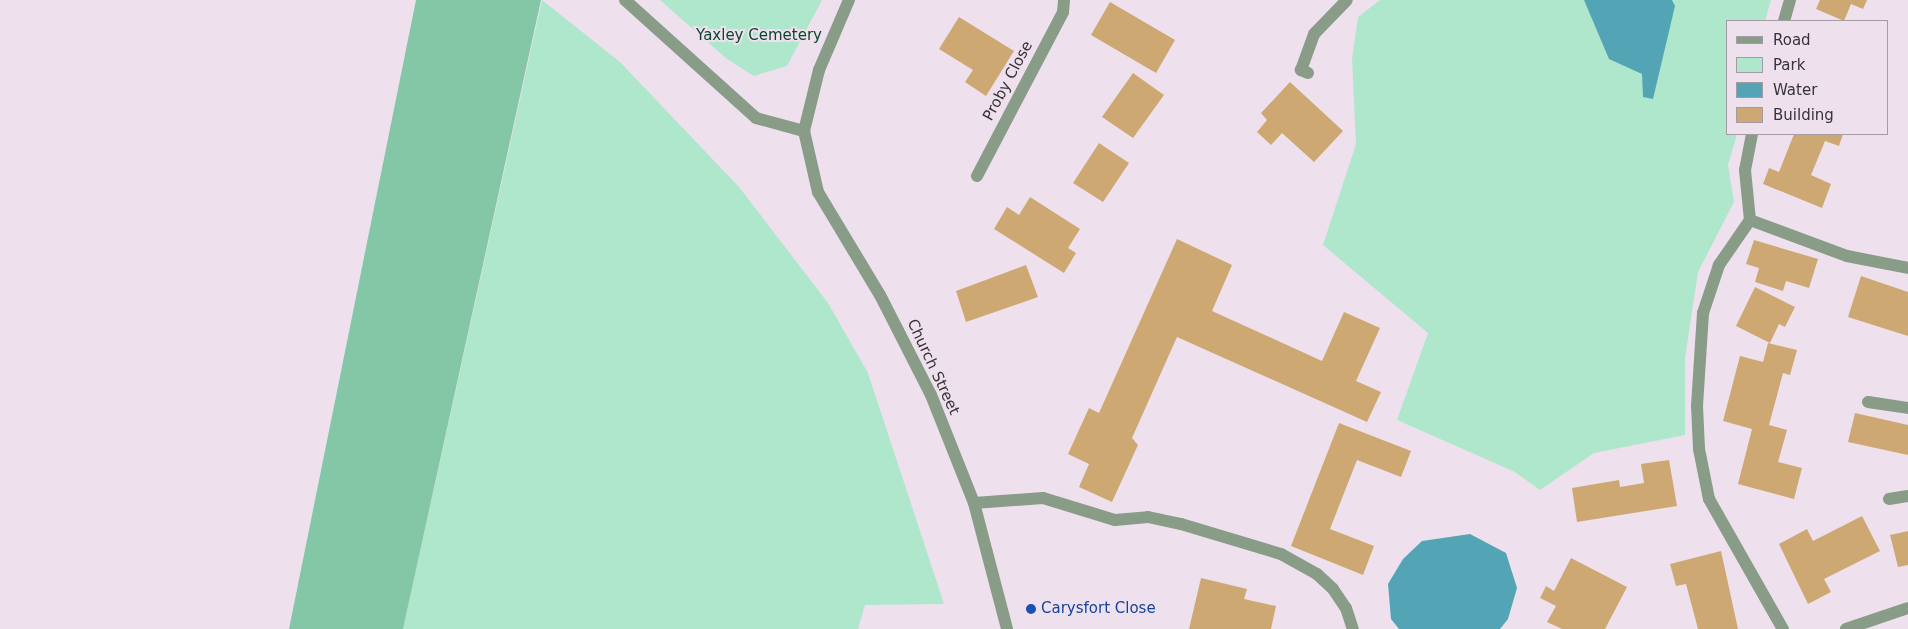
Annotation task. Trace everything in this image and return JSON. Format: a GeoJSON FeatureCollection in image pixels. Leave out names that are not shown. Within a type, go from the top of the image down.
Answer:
{"type":"FeatureCollection","features":[{"type":"Feature","properties":{"kind":"street"},"geometry":{"type":"LineString","coordinates":[[625,0],[756,118],[804,131],[818,70],[849,0]]}},
{"type":"Feature","properties":{"kind":"street","name":"Proby Close"},"geometry":{"type":"LineString","coordinates":[[977,176],[1063,12],[1064,0]]}},
{"type":"Feature","properties":{"kind":"street"},"geometry":{"type":"LineString","coordinates":[[1308,73],[1300,70],[1314,34],[1347,0]]}},
{"type":"Feature","properties":{"kind":"street"},"geometry":{"type":"LineString","coordinates":[[1784,20],[1790,0]]}},
{"type":"Feature","properties":{"kind":"street","name":"Church Street"},"geometry":{"type":"LineString","coordinates":[[804,131],[818,192],[880,295],[931,395],[974,503],[1007,629]]}},
{"type":"Feature","properties":{"kind":"street"},"geometry":{"type":"LineString","coordinates":[[1752,135],[1745,170],[1750,220],[1718,266],[1703,313],[1697,406],[1699,449],[1709,499],[1782,629]]}},
{"type":"Feature","properties":{"kind":"street"},"geometry":{"type":"LineString","coordinates":[[1750,220],[1847,256],[1908,268]]}},
{"type":"Feature","properties":{"kind":"street"},"geometry":{"type":"LineString","coordinates":[[1868,402],[1908,408]]}},
{"type":"Feature","properties":{"kind":"street"},"geometry":{"type":"LineString","coordinates":[[1888,499],[1908,496]]}},
{"type":"Feature","properties":{"kind":"street"},"geometry":{"type":"LineString","coordinates":[[974,503],[1043,498],[1115,520],[1148,517],[1181,524],[1280,554],[1317,574],[1333,590],[1346,608],[1353,629]]}},
{"type":"Feature","properties":{"kind":"street"},"geometry":{"type":"LineString","coordinates":[[1846,629],[1908,608]]}},
{"type":"Feature","properties":{"kind":"green space"},"geometry":{"type":"Polygon","coordinates":[[[416,0],[541,0],[403,629],[289,629],[416,0]]]}},
{"type":"Feature","properties":{"kind":"green space"},"geometry":{"type":"Polygon","coordinates":[[[542,0],[620,62],[739,187],[828,303],[868,373],[944,604],[865,605],[858,629],[403,629],[542,0]]]}},
{"type":"Feature","properties":{"kind":"green space","name":"Yaxley Cemetery"},"geometry":{"type":"Polygon","coordinates":[[[660,0],[822,0],[787,66],[754,76],[727,59],[660,0]]]}},
{"type":"Feature","properties":{"kind":"green space"},"geometry":{"type":"Polygon","coordinates":[[[1380,0],[1771,0],[1765,20],[1726,20],[1726,135],[1737,135],[1728,165],[1734,202],[1698,272],[1685,358],[1685,435],[1594,453],[1540,490],[1515,472],[1397,420],[1428,333],[1323,245],[1356,144],[1352,59],[1358,17],[1380,0]]]}},
{"type":"Feature","properties":{"kind":"water"},"geometry":{"type":"Polygon","coordinates":[[[1584,0],[1672,0],[1675,6],[1653,99],[1643,97],[1642,74],[1609,59],[1584,0]]]}},
{"type":"Feature","properties":{"kind":"water"},"geometry":{"type":"Polygon","coordinates":[[[1470,534],[1506,553],[1517,588],[1508,619],[1500,629],[1399,629],[1391,619],[1388,584],[1403,559],[1422,541],[1470,534]]]}},
{"type":"Feature","properties":{"kind":"building"},"geometry":{"type":"Polygon","coordinates":[[[1820,0],[1867,0],[1863,9],[1851,4],[1844,20],[1816,9],[1820,0]]]}},
{"type":"Feature","properties":{"kind":"building"},"geometry":{"type":"Polygon","coordinates":[[[1110,2],[1175,40],[1156,73],[1091,35],[1110,2]]]}},
{"type":"Feature","properties":{"kind":"building"},"geometry":{"type":"Polygon","coordinates":[[[959,17],[1014,51],[986,96],[965,82],[973,70],[939,49],[959,17]]]}},
{"type":"Feature","properties":{"kind":"building"},"geometry":{"type":"Polygon","coordinates":[[[1133,73],[1164,95],[1133,138],[1102,117],[1133,73]]]}},
{"type":"Feature","properties":{"kind":"building"},"geometry":{"type":"Polygon","coordinates":[[[1290,82],[1343,131],[1314,162],[1282,133],[1271,145],[1257,132],[1267,120],[1261,113],[1290,82]]]}},
{"type":"Feature","properties":{"kind":"building"},"geometry":{"type":"Polygon","coordinates":[[[1794,135],[1843,135],[1839,146],[1825,141],[1811,175],[1831,184],[1822,208],[1763,184],[1769,168],[1779,172],[1794,135]]]}},
{"type":"Feature","properties":{"kind":"building"},"geometry":{"type":"Polygon","coordinates":[[[1099,143],[1129,163],[1103,202],[1073,183],[1099,143]]]}},
{"type":"Feature","properties":{"kind":"building"},"geometry":{"type":"Polygon","coordinates":[[[1030,197],[1080,229],[1068,248],[1076,253],[1064,273],[994,229],[1007,207],[1019,215],[1030,197]]]}},
{"type":"Feature","properties":{"kind":"building"},"geometry":{"type":"Polygon","coordinates":[[[1177,239],[1232,265],[1212,311],[1322,361],[1344,312],[1380,328],[1356,381],[1381,392],[1367,422],[1177,337],[1132,438],[1138,445],[1112,502],[1079,487],[1089,464],[1068,454],[1089,408],[1099,413],[1177,239]]]}},
{"type":"Feature","properties":{"kind":"building"},"geometry":{"type":"Polygon","coordinates":[[[1754,240],[1818,259],[1809,288],[1786,281],[1783,291],[1755,282],[1759,268],[1746,264],[1754,240]]]}},
{"type":"Feature","properties":{"kind":"building"},"geometry":{"type":"Polygon","coordinates":[[[1026,265],[1038,297],[966,322],[956,291],[1026,265]]]}},
{"type":"Feature","properties":{"kind":"building"},"geometry":{"type":"Polygon","coordinates":[[[1861,276],[1908,292],[1908,336],[1848,317],[1861,276]]]}},
{"type":"Feature","properties":{"kind":"building"},"geometry":{"type":"Polygon","coordinates":[[[1755,287],[1795,307],[1785,327],[1779,324],[1770,343],[1736,326],[1755,287]]]}},
{"type":"Feature","properties":{"kind":"building"},"geometry":{"type":"Polygon","coordinates":[[[1768,343],[1797,350],[1790,375],[1783,373],[1769,425],[1787,430],[1778,462],[1802,468],[1794,499],[1738,484],[1752,429],[1723,421],[1740,356],[1763,362],[1768,343]]]}},
{"type":"Feature","properties":{"kind":"building"},"geometry":{"type":"Polygon","coordinates":[[[1855,413],[1908,425],[1908,455],[1848,442],[1855,413]]]}},
{"type":"Feature","properties":{"kind":"building"},"geometry":{"type":"Polygon","coordinates":[[[1339,423],[1411,451],[1401,477],[1357,460],[1330,529],[1374,546],[1363,575],[1291,546],[1339,423]]]}},
{"type":"Feature","properties":{"kind":"building"},"geometry":{"type":"Polygon","coordinates":[[[1669,460],[1677,506],[1577,522],[1572,488],[1619,480],[1620,487],[1644,483],[1641,464],[1669,460]]]}},
{"type":"Feature","properties":{"kind":"building"},"geometry":{"type":"Polygon","coordinates":[[[1862,516],[1880,551],[1824,579],[1831,592],[1808,604],[1779,544],[1807,529],[1813,541],[1862,516]]]}},
{"type":"Feature","properties":{"kind":"building"},"geometry":{"type":"Polygon","coordinates":[[[1908,531],[1908,565],[1898,567],[1890,535],[1908,531]]]}},
{"type":"Feature","properties":{"kind":"building"},"geometry":{"type":"Polygon","coordinates":[[[1721,551],[1738,629],[1698,629],[1686,584],[1676,586],[1670,564],[1721,551]]]}},
{"type":"Feature","properties":{"kind":"building"},"geometry":{"type":"Polygon","coordinates":[[[1571,558],[1627,587],[1605,629],[1562,629],[1547,622],[1556,606],[1540,598],[1546,586],[1554,591],[1571,558]]]}},
{"type":"Feature","properties":{"kind":"building"},"geometry":{"type":"Polygon","coordinates":[[[1201,578],[1247,589],[1244,599],[1276,606],[1271,629],[1189,629],[1201,578]]]}},
{"type":"Feature","properties":{"kind":"place","name":"Carysfort Close"},"geometry":{"type":"Point","coordinates":[1031,609]}}]}
